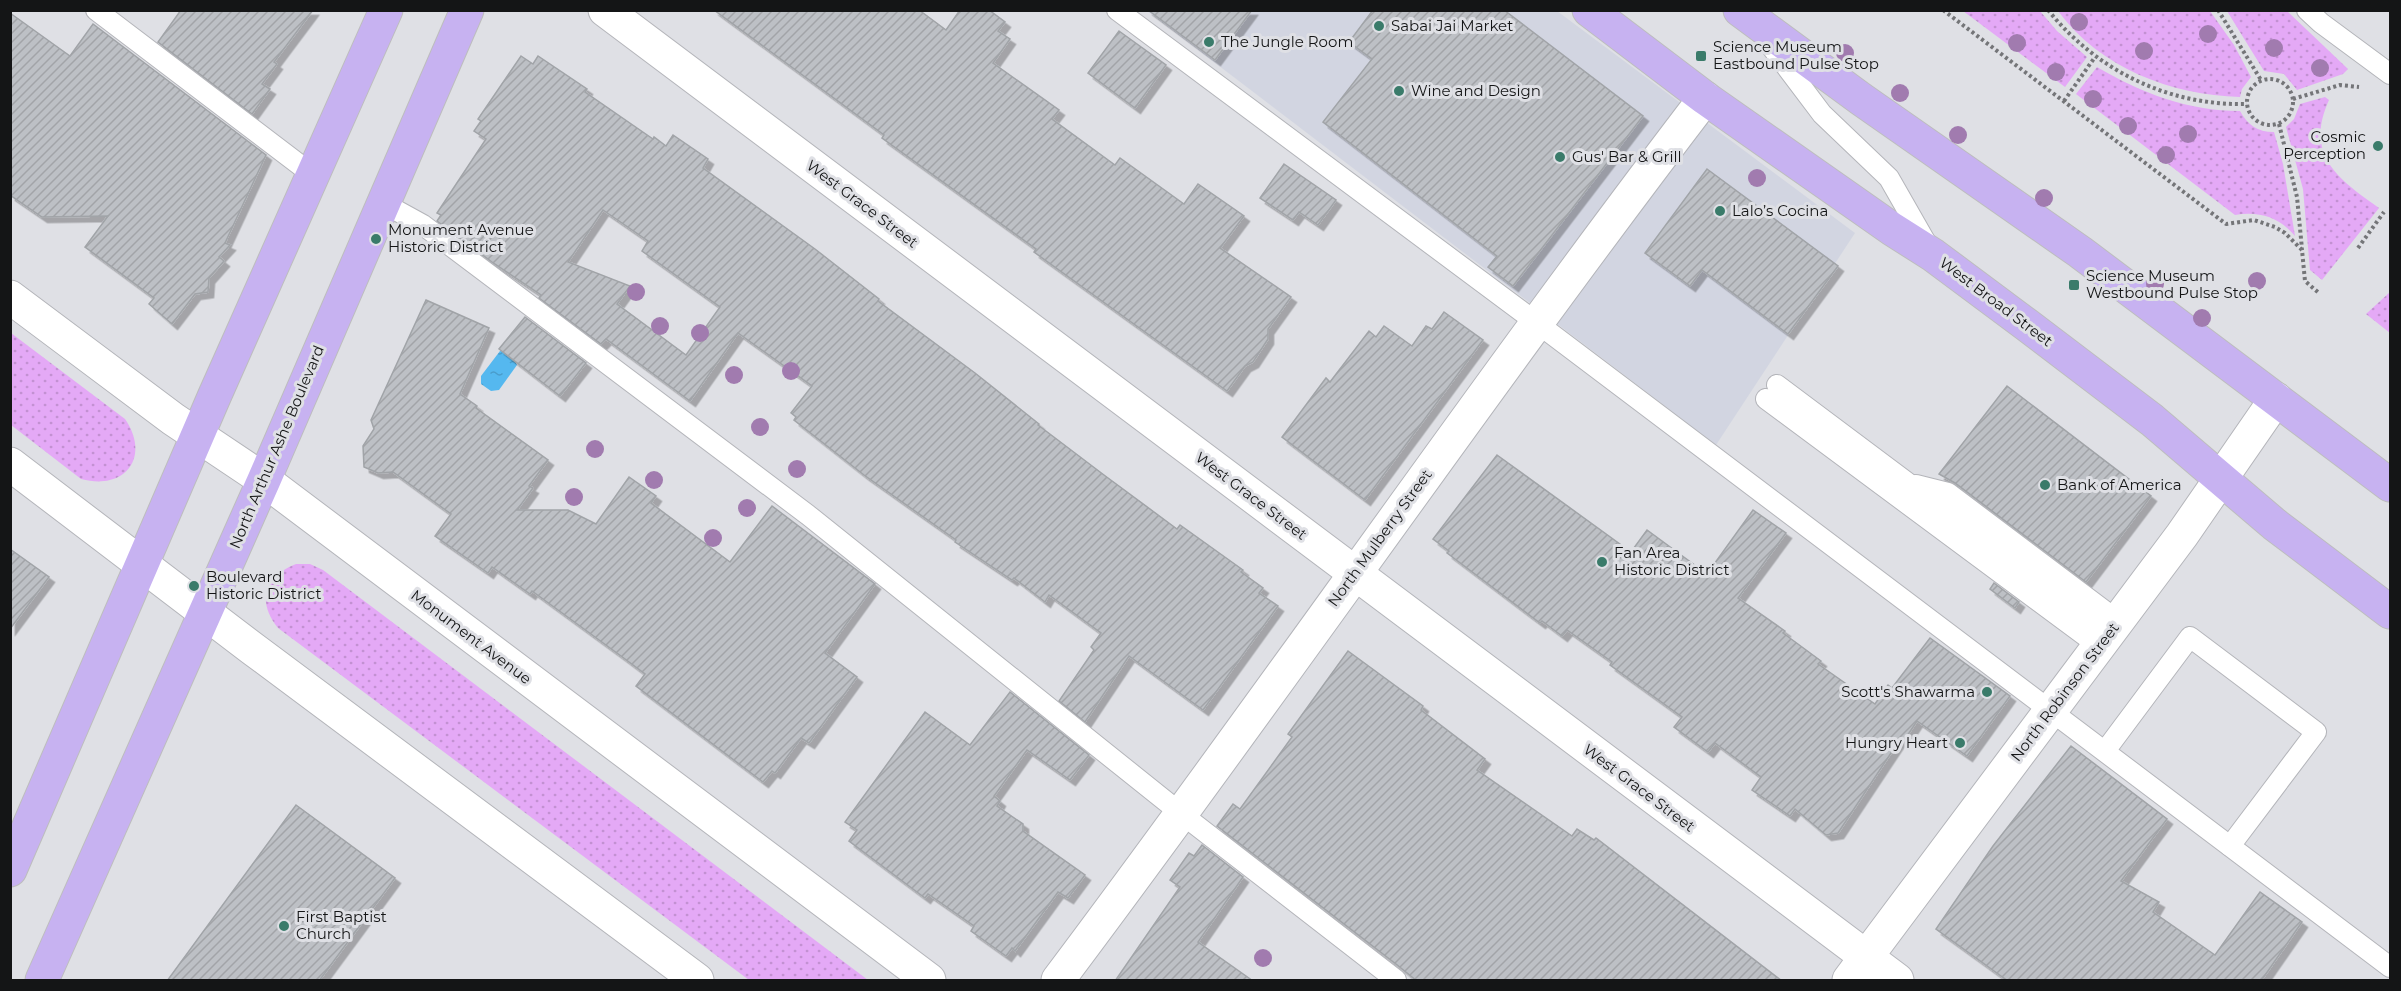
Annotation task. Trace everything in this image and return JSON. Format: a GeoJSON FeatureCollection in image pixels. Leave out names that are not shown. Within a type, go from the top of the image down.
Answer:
{"type":"FeatureCollection","features":[{"type":"Feature","properties":{"kind":"main road"},"geometry":{"type":"LineString","coordinates":[[10,870],[386,10]]}},
{"type":"Feature","properties":{"kind":"main road","name":"North Arthur Ashe Boulevard"},"geometry":{"type":"LineString","coordinates":[[42,981],[264,480],[466,10]]}},
{"type":"Feature","properties":{"kind":"main road","name":"West Broad Street"},"geometry":{"type":"LineString","coordinates":[[1588,10],[1705,98],[1892,229],[1933,255],[2152,420],[2274,524],[2391,612]]}},
{"type":"Feature","properties":{"kind":"main road"},"geometry":{"type":"LineString","coordinates":[[1744,13],[1861,99],[2080,252],[2391,485]]}},
{"type":"Feature","properties":{"kind":"street","name":"West Grace Street"},"geometry":{"type":"LineString","coordinates":[[605,10],[1354,573],[1857,969],[1896,981]]}},
{"type":"Feature","properties":{"kind":"street","name":"North Mulberry Street"},"geometry":{"type":"LineString","coordinates":[[1058,981],[1183,814],[1354,573],[1537,323],[1705,98]]}},
{"type":"Feature","properties":{"kind":"street","name":"Monument Avenue"},"geometry":{"type":"LineString","coordinates":[[10,297],[198,436],[264,480],[929,981]]}},
{"type":"Feature","properties":{"kind":"street","name":"North Robinson Street"},"geometry":{"type":"LineString","coordinates":[[1857,969],[2221,480],[2276,399]]}},
{"type":"Feature","properties":{"kind":"street"},"geometry":{"type":"LineString","coordinates":[[10,464],[697,981]]}},
{"type":"Feature","properties":{"kind":"lane"},"geometry":{"type":"LineString","coordinates":[[96,10],[313,175]]}},
{"type":"Feature","properties":{"kind":"lane"},"geometry":{"type":"LineString","coordinates":[[1118,10],[2391,967]]}},
{"type":"Feature","properties":{"kind":"lane"},"geometry":{"type":"LineString","coordinates":[[2307,10],[2321,23],[2391,74]]}},
{"type":"Feature","properties":{"kind":"lane"},"geometry":{"type":"LineString","coordinates":[[1744,13],[1822,114],[1890,178],[1933,255]]}},
{"type":"Feature","properties":{"kind":"lane"},"geometry":{"type":"LineString","coordinates":[[383,203],[423,225],[808,515],[1396,981]]}},
{"type":"Feature","properties":{"kind":"lane"},"geometry":{"type":"LineString","coordinates":[[1771,392],[1908,483],[2108,633],[1771,392]]}},
{"type":"Feature","properties":{"kind":"lane"},"geometry":{"type":"LineString","coordinates":[[2105,751],[2190,637],[2298,718],[2316,732],[2230,846]]}},
{"type":"Feature","properties":{"kind":"path"},"geometry":{"type":"LineString","coordinates":[[1943,10],[2226,224],[2245,220],[2265,223],[2285,233],[2302,250]]}},
{"type":"Feature","properties":{"kind":"path"},"geometry":{"type":"LineString","coordinates":[[2048,10],[2062,28],[2095,57],[2114,70],[2145,85],[2173,95],[2202,101],[2247,104]]}},
{"type":"Feature","properties":{"kind":"path"},"geometry":{"type":"LineString","coordinates":[[2218,10],[2261,81]]}},
{"type":"Feature","properties":{"kind":"path"},"geometry":{"type":"LineString","coordinates":[[2064,101],[2095,57]]}},
{"type":"Feature","properties":{"kind":"path"},"geometry":{"type":"LineString","coordinates":[[2275,79],[2282,82],[2293,99],[2290,114],[2278,124],[2258,122],[2248,111],[2250,90],[2261,81],[2275,79]]}},
{"type":"Feature","properties":{"kind":"path"},"geometry":{"type":"LineString","coordinates":[[2293,99],[2340,85],[2363,88]]}},
{"type":"Feature","properties":{"kind":"path"},"geometry":{"type":"LineString","coordinates":[[2278,124],[2297,197],[2305,281],[2320,294]]}},
{"type":"Feature","properties":{"kind":"path"},"geometry":{"type":"LineString","coordinates":[[2358,248],[2384,212]]}},
{"type":"Feature","properties":{"kind":"shaded area"},"geometry":{"type":"Polygon","coordinates":[[[1147,11],[1557,11],[1855,233],[1716,445],[1147,11]]]}},
{"type":"Feature","properties":{"kind":"shaded area"},"geometry":{"type":"Polygon","coordinates":[[[1963,11],[2040,11],[2057,31],[2087,57],[2065,87],[1963,11]]]}},
{"type":"Feature","properties":{"kind":"shaded area"},"geometry":{"type":"Polygon","coordinates":[[[2058,11],[2210,11],[2234,45],[2251,77],[2242,89],[2240,97],[2188,91],[2163,84],[2116,63],[2094,48],[2058,11]]]}},
{"type":"Feature","properties":{"kind":"shaded area"},"geometry":{"type":"Polygon","coordinates":[[[2227,11],[2287,11],[2348,69],[2343,74],[2297,90],[2284,74],[2264,71],[2227,11]]]}},
{"type":"Feature","properties":{"kind":"shaded area"},"geometry":{"type":"Polygon","coordinates":[[[2097,67],[2131,85],[2166,99],[2202,108],[2240,111],[2254,127],[2274,132],[2283,164],[2295,236],[2282,224],[2268,217],[2252,214],[2235,215],[2076,94],[2097,67]]]}},
{"type":"Feature","properties":{"kind":"shaded area"},"geometry":{"type":"Polygon","coordinates":[[[2325,97],[2329,100],[2322,119],[2320,136],[2329,164],[2350,187],[2379,208],[2322,280],[2310,270],[2303,189],[2286,127],[2294,119],[2300,104],[2325,97]]]}},
{"type":"Feature","properties":{"kind":"shaded area"},"geometry":{"type":"Polygon","coordinates":[[[2390,292],[2390,333],[2366,314],[2390,292]]]}},
{"type":"Feature","properties":{"kind":"shaded area"},"geometry":{"type":"Polygon","coordinates":[[[11,333],[125,419],[135,446],[134,458],[129,468],[121,475],[110,480],[81,479],[11,425],[11,333]]]}},
{"type":"Feature","properties":{"kind":"shaded area"},"geometry":{"type":"Polygon","coordinates":[[[296,564],[310,564],[323,570],[868,980],[749,980],[278,628],[267,608],[267,590],[277,575],[296,564]]]}},
{"type":"Feature","properties":{"kind":"water"},"geometry":{"type":"Polygon","coordinates":[[[500,351],[510,356],[517,365],[499,390],[491,391],[481,384],[481,376],[500,351]]]}},
{"type":"Feature","properties":{"kind":"building"},"geometry":{"type":"Polygon","coordinates":[[[181,10],[313,10],[274,62],[277,64],[262,84],[270,89],[252,114],[158,42],[181,10]]]}},
{"type":"Feature","properties":{"kind":"building"},"geometry":{"type":"Polygon","coordinates":[[[714,10],[919,10],[946,30],[960,10],[989,10],[1005,22],[998,31],[1010,39],[993,63],[1059,110],[1052,119],[1115,165],[1120,158],[1184,204],[1198,184],[1244,216],[1220,248],[1291,297],[1268,329],[1268,339],[1253,362],[1245,366],[1227,391],[1034,252],[1036,249],[882,138],[884,135],[714,10]]]}},
{"type":"Feature","properties":{"kind":"building","name":"The Jungle Room"},"geometry":{"type":"Polygon","coordinates":[[[1148,10],[1252,10],[1215,60],[1148,10]]]}},
{"type":"Feature","properties":{"kind":"building"},"geometry":{"type":"Polygon","coordinates":[[[1373,10],[1504,10],[1643,116],[1513,286],[1488,267],[1497,256],[1323,122],[1372,59],[1349,42],[1373,10]]]}},
{"type":"Feature","properties":{"kind":"building"},"geometry":{"type":"Polygon","coordinates":[[[10,13],[70,56],[93,24],[266,155],[225,243],[230,245],[219,257],[224,261],[209,278],[208,292],[195,294],[172,324],[149,304],[154,298],[85,247],[108,216],[42,217],[10,195],[10,13]]]}},
{"type":"Feature","properties":{"kind":"building"},"geometry":{"type":"Polygon","coordinates":[[[1119,31],[1166,65],[1135,108],[1088,73],[1119,31]]]}},
{"type":"Feature","properties":{"kind":"building"},"geometry":{"type":"Polygon","coordinates":[[[521,56],[533,64],[538,56],[587,89],[585,92],[653,139],[654,137],[666,146],[673,135],[708,159],[703,168],[815,249],[879,299],[878,301],[975,373],[1104,475],[1177,529],[1180,525],[1243,570],[1241,572],[1263,588],[1259,593],[1278,606],[1203,710],[1129,656],[1085,722],[1059,701],[1094,650],[1091,647],[1101,633],[1049,595],[1045,602],[1014,578],[1012,580],[955,542],[956,540],[864,475],[794,420],[796,417],[791,413],[812,386],[738,333],[690,401],[606,339],[601,344],[539,298],[541,295],[437,221],[441,215],[437,213],[486,139],[474,131],[481,121],[478,119],[521,56]],[[603,210],[568,262],[630,286],[617,304],[686,355],[720,307],[642,251],[648,241],[603,210]]]}},
{"type":"Feature","properties":{"kind":"building"},"geometry":{"type":"Polygon","coordinates":[[[1284,164],[1336,200],[1318,225],[1299,212],[1293,220],[1260,198],[1284,164]]]}},
{"type":"Feature","properties":{"kind":"building","name":"Lalo’s Cocina"},"geometry":{"type":"Polygon","coordinates":[[[1707,169],[1838,266],[1788,334],[1702,270],[1690,286],[1645,253],[1707,169]]]}},
{"type":"Feature","properties":{"kind":"building"},"geometry":{"type":"Polygon","coordinates":[[[426,300],[489,328],[460,394],[548,460],[529,486],[533,488],[517,510],[568,510],[596,524],[629,477],[656,496],[651,503],[730,562],[772,506],[875,584],[825,653],[857,677],[809,743],[801,738],[775,773],[772,771],[763,782],[636,686],[645,674],[621,656],[532,591],[530,594],[492,567],[488,573],[435,536],[451,514],[393,472],[378,473],[364,467],[363,446],[374,429],[371,420],[426,300]]]}},
{"type":"Feature","properties":{"kind":"building"},"geometry":{"type":"Polygon","coordinates":[[[1444,312],[1483,340],[1365,500],[1282,437],[1326,378],[1330,382],[1369,331],[1376,337],[1384,326],[1412,346],[1426,326],[1432,329],[1444,312]]]}},
{"type":"Feature","properties":{"kind":"building"},"geometry":{"type":"Polygon","coordinates":[[[525,317],[586,363],[560,396],[499,349],[525,317]]]}},
{"type":"Feature","properties":{"kind":"building","name":"Bank of America"},"geometry":{"type":"Polygon","coordinates":[[[2007,386],[2151,496],[2086,582],[1955,483],[1939,474],[2007,386]]]}},
{"type":"Feature","properties":{"kind":"building"},"geometry":{"type":"Polygon","coordinates":[[[1497,455],[1631,552],[1647,530],[1707,574],[1753,510],[1786,533],[1738,598],[1785,631],[1783,633],[1821,661],[1818,664],[1875,704],[1888,685],[1892,688],[1930,638],[2010,696],[1967,756],[1917,721],[1905,739],[1899,741],[1838,833],[1826,835],[1795,809],[1790,816],[1752,790],[1761,777],[1715,743],[1708,752],[1674,727],[1682,717],[1610,665],[1612,662],[1567,630],[1562,636],[1542,621],[1540,623],[1447,553],[1449,551],[1433,539],[1497,455]]]}},
{"type":"Feature","properties":{"kind":"building"},"geometry":{"type":"Polygon","coordinates":[[[10,549],[49,577],[10,629],[10,549]]]}},
{"type":"Feature","properties":{"kind":"building"},"geometry":{"type":"Polygon","coordinates":[[[1994,583],[2019,602],[2015,608],[1990,589],[1994,583]]]}},
{"type":"Feature","properties":{"kind":"building"},"geometry":{"type":"Polygon","coordinates":[[[1348,651],[1423,706],[1421,710],[1485,759],[1477,770],[1572,836],[1577,829],[1594,840],[1596,838],[1782,981],[1417,981],[1217,826],[1233,804],[1240,809],[1292,737],[1288,734],[1348,651]]]}},
{"type":"Feature","properties":{"kind":"building"},"geometry":{"type":"Polygon","coordinates":[[[1010,692],[1089,755],[1070,780],[1027,750],[994,796],[1000,801],[997,806],[1023,824],[1023,831],[1085,875],[1068,898],[1058,892],[1015,951],[1012,948],[1006,956],[971,931],[974,926],[928,894],[925,898],[849,841],[857,830],[845,822],[925,712],[970,745],[1010,692]]]}},
{"type":"Feature","properties":{"kind":"building"},"geometry":{"type":"Polygon","coordinates":[[[2071,746],[2167,819],[2121,881],[2159,902],[2153,912],[2215,955],[2260,892],[2302,922],[2261,981],[2008,981],[1936,929],[1993,846],[2071,746]]]}},
{"type":"Feature","properties":{"kind":"building","name":"First Baptist Church"},"geometry":{"type":"Polygon","coordinates":[[[296,805],[395,878],[319,981],[167,981],[296,805]]]}},
{"type":"Feature","properties":{"kind":"building"},"geometry":{"type":"Polygon","coordinates":[[[1202,845],[1243,877],[1198,942],[1253,981],[1115,981],[1180,887],[1170,880],[1189,853],[1194,856],[1202,845]]]}},
{"type":"Feature","properties":{"kind":"place","name":"Sabai Jai Market"},"geometry":{"type":"Point","coordinates":[1379,26]}},
{"type":"Feature","properties":{"kind":"place","name":"The Jungle Room"},"geometry":{"type":"Point","coordinates":[1209,42]}},
{"type":"Feature","properties":{"kind":"place","name":"Science Museum Eastbound Pulse Stop"},"geometry":{"type":"Point","coordinates":[1701,56]}},
{"type":"Feature","properties":{"kind":"place","name":"Wine and Design"},"geometry":{"type":"Point","coordinates":[1399,91]}},
{"type":"Feature","properties":{"kind":"place","name":"Cosmic Perception"},"geometry":{"type":"Point","coordinates":[2378,146]}},
{"type":"Feature","properties":{"kind":"place","name":"Gus' Bar & Grill"},"geometry":{"type":"Point","coordinates":[1560,157]}},
{"type":"Feature","properties":{"kind":"place","name":"Lalo’s Cocina"},"geometry":{"type":"Point","coordinates":[1720,211]}},
{"type":"Feature","properties":{"kind":"place","name":"Monument Avenue Historic District"},"geometry":{"type":"Point","coordinates":[376,239]}},
{"type":"Feature","properties":{"kind":"place","name":"Science Museum Westbound Pulse Stop"},"geometry":{"type":"Point","coordinates":[2074,285]}},
{"type":"Feature","properties":{"kind":"place","name":"Bank of America"},"geometry":{"type":"Point","coordinates":[2045,485]}},
{"type":"Feature","properties":{"kind":"place","name":"Fan Area Historic District"},"geometry":{"type":"Point","coordinates":[1602,562]}},
{"type":"Feature","properties":{"kind":"place","name":"Boulevard Historic District"},"geometry":{"type":"Point","coordinates":[194,586]}},
{"type":"Feature","properties":{"kind":"place","name":"Scott's Shawarma"},"geometry":{"type":"Point","coordinates":[1987,692]}},
{"type":"Feature","properties":{"kind":"place","name":"Hungry Heart"},"geometry":{"type":"Point","coordinates":[1960,743]}},
{"type":"Feature","properties":{"kind":"place","name":"First Baptist Church"},"geometry":{"type":"Point","coordinates":[284,926]}}]}
